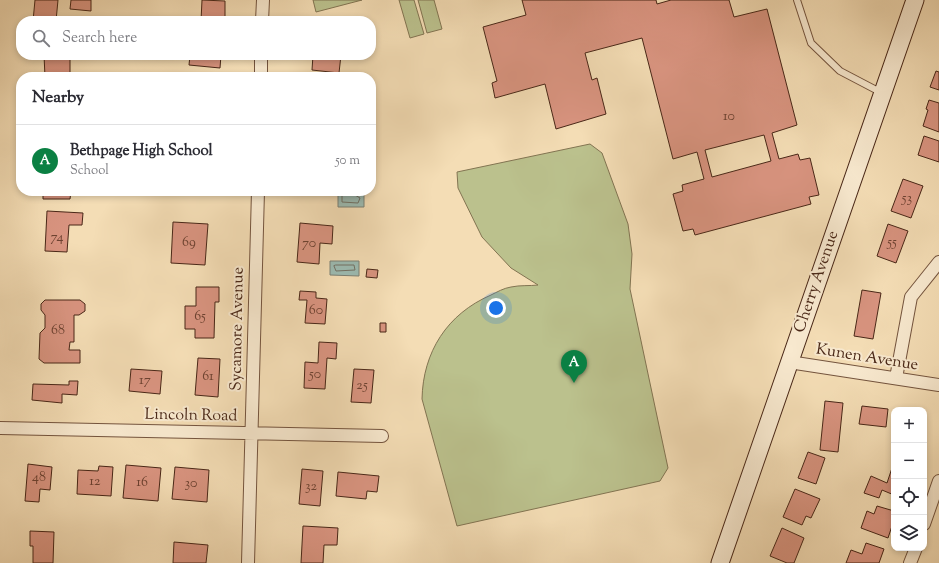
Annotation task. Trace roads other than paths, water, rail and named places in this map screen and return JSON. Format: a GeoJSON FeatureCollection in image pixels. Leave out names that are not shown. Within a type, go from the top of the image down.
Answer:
{"type":"FeatureCollection","features":[{"type":"Feature","properties":{"kind":"main road","name":"Cherry Avenue"},"geometry":{"type":"LineString","coordinates":[[720,563],[915,0]]}},
{"type":"Feature","properties":{"kind":"street"},"geometry":{"type":"LineString","coordinates":[[262,16],[263,0]]}},
{"type":"Feature","properties":{"kind":"street"},"geometry":{"type":"LineString","coordinates":[[261,60],[261,72]]}},
{"type":"Feature","properties":{"kind":"street","name":"Sycamore Avenue"},"geometry":{"type":"LineString","coordinates":[[248,563],[258,196]]}},
{"type":"Feature","properties":{"kind":"street"},"geometry":{"type":"LineString","coordinates":[[896,378],[911,297],[939,262]]}},
{"type":"Feature","properties":{"kind":"street","name":"Kunen Avenue"},"geometry":{"type":"LineString","coordinates":[[790,362],[939,385]]}},
{"type":"Feature","properties":{"kind":"street","name":"Lincoln Road"},"geometry":{"type":"LineString","coordinates":[[0,428],[382,436]]}},
{"type":"Feature","properties":{"kind":"street"},"geometry":{"type":"LineString","coordinates":[[927,515],[939,481]]}},
{"type":"Feature","properties":{"kind":"street"},"geometry":{"type":"LineString","coordinates":[[910,563],[915,551]]}},
{"type":"Feature","properties":{"kind":"lane"},"geometry":{"type":"LineString","coordinates":[[798,0],[811,43],[840,71],[882,93]]}},
{"type":"Feature","properties":{"kind":"water"},"geometry":{"type":"Polygon","coordinates":[[[338,196],[364,196],[364,207],[338,207],[338,196]]]}},
{"type":"Feature","properties":{"kind":"water"},"geometry":{"type":"Polygon","coordinates":[[[330,261],[359,261],[359,276],[330,275],[330,261]]]}},
{"type":"Feature","properties":{"kind":"place","name":"Bethpage High School"},"geometry":{"type":"Point","coordinates":[574,383]}}]}
